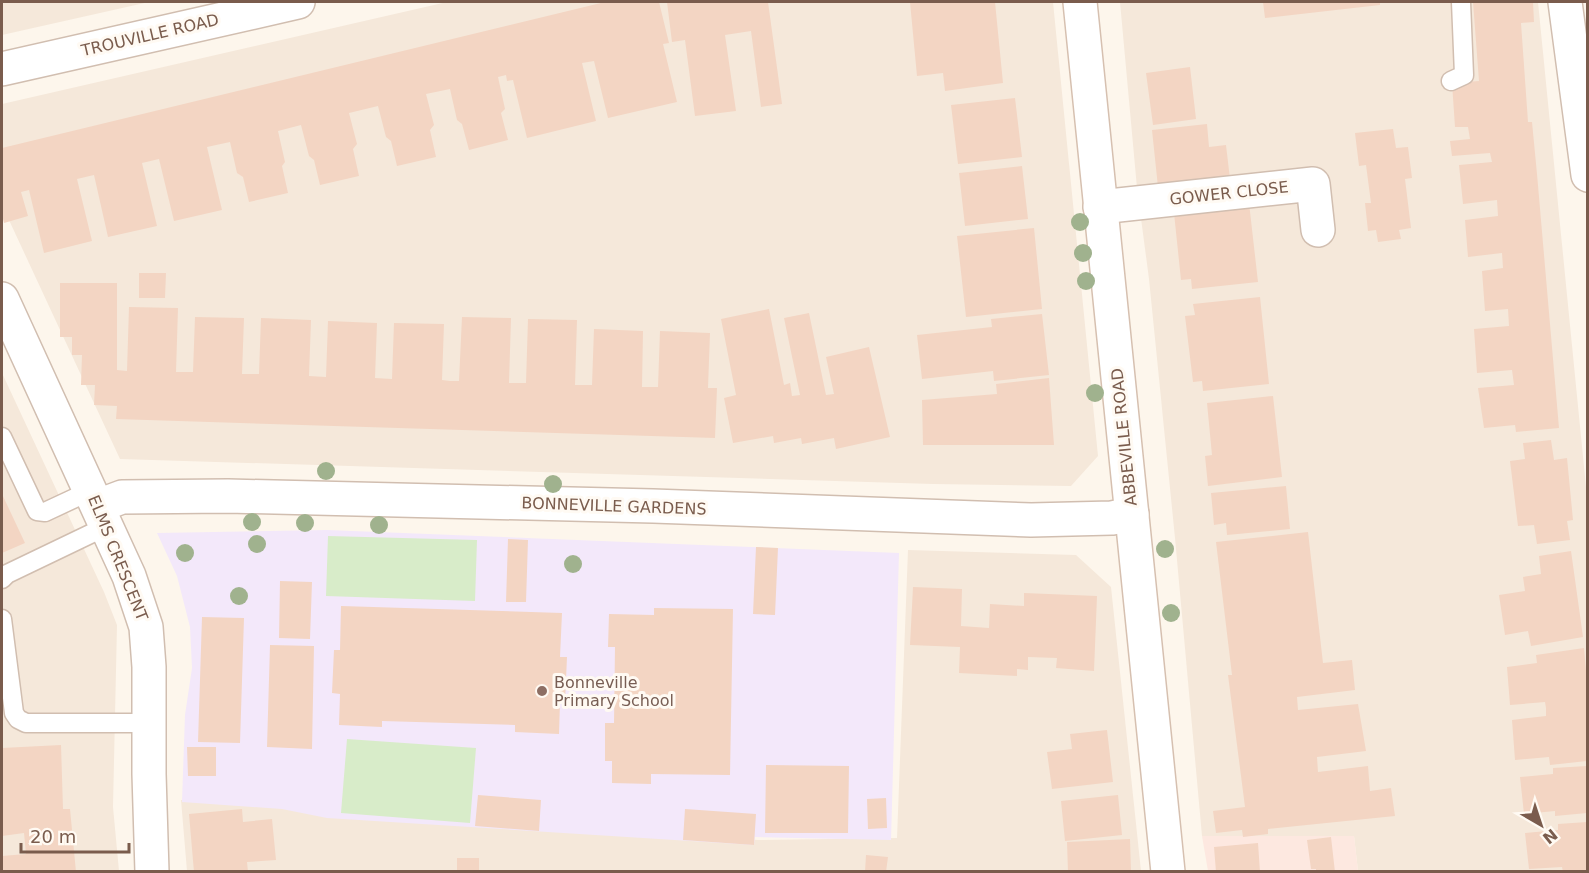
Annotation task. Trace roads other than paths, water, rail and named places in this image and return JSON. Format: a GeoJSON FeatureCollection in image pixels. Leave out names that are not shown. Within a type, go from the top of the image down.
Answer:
{"type":"FeatureCollection","features":[{"type":"Feature","properties":{"kind":"street","name":"TROUVILLE ROAD"},"geometry":{"type":"LineString","coordinates":[[2,69],[298,2]]}},
{"type":"Feature","properties":{"kind":"street","name":"ABBEVILLE ROAD"},"geometry":{"type":"LineString","coordinates":[[1080,2],[1168,872]]}},
{"type":"Feature","properties":{"kind":"street"},"geometry":{"type":"LineString","coordinates":[[1565,2],[1587,175]]}},
{"type":"Feature","properties":{"kind":"street","name":"GOWER CLOSE"},"geometry":{"type":"LineString","coordinates":[[1100,207],[1313,184],[1318,230]]}},
{"type":"Feature","properties":{"kind":"street","name":"ELMS CRESCENT"},"geometry":{"type":"LineString","coordinates":[[2,299],[129,576],[146,627],[149,667],[148,723],[152,872]]}},
{"type":"Feature","properties":{"kind":"street","name":"BONNEVILLE GARDENS"},"geometry":{"type":"LineString","coordinates":[[98,508],[122,497],[228,496],[665,507],[1031,520],[1112,518],[1132,514]]}},
{"type":"Feature","properties":{"kind":"lane"},"geometry":{"type":"LineString","coordinates":[[1451,81],[1464,75],[1461,2]]}},
{"type":"Feature","properties":{"kind":"lane"},"geometry":{"type":"LineString","coordinates":[[2,437],[37,511],[98,508]]}},
{"type":"Feature","properties":{"kind":"lane"},"geometry":{"type":"LineString","coordinates":[[2,579],[98,508]]}},
{"type":"Feature","properties":{"kind":"lane"},"geometry":{"type":"LineString","coordinates":[[2,619],[14,713],[18,719],[26,723],[148,723]]}},
{"type":"Feature","properties":{"kind":"place","name":"Bonneville Primary School"},"geometry":{"type":"Point","coordinates":[542,691]}}]}
